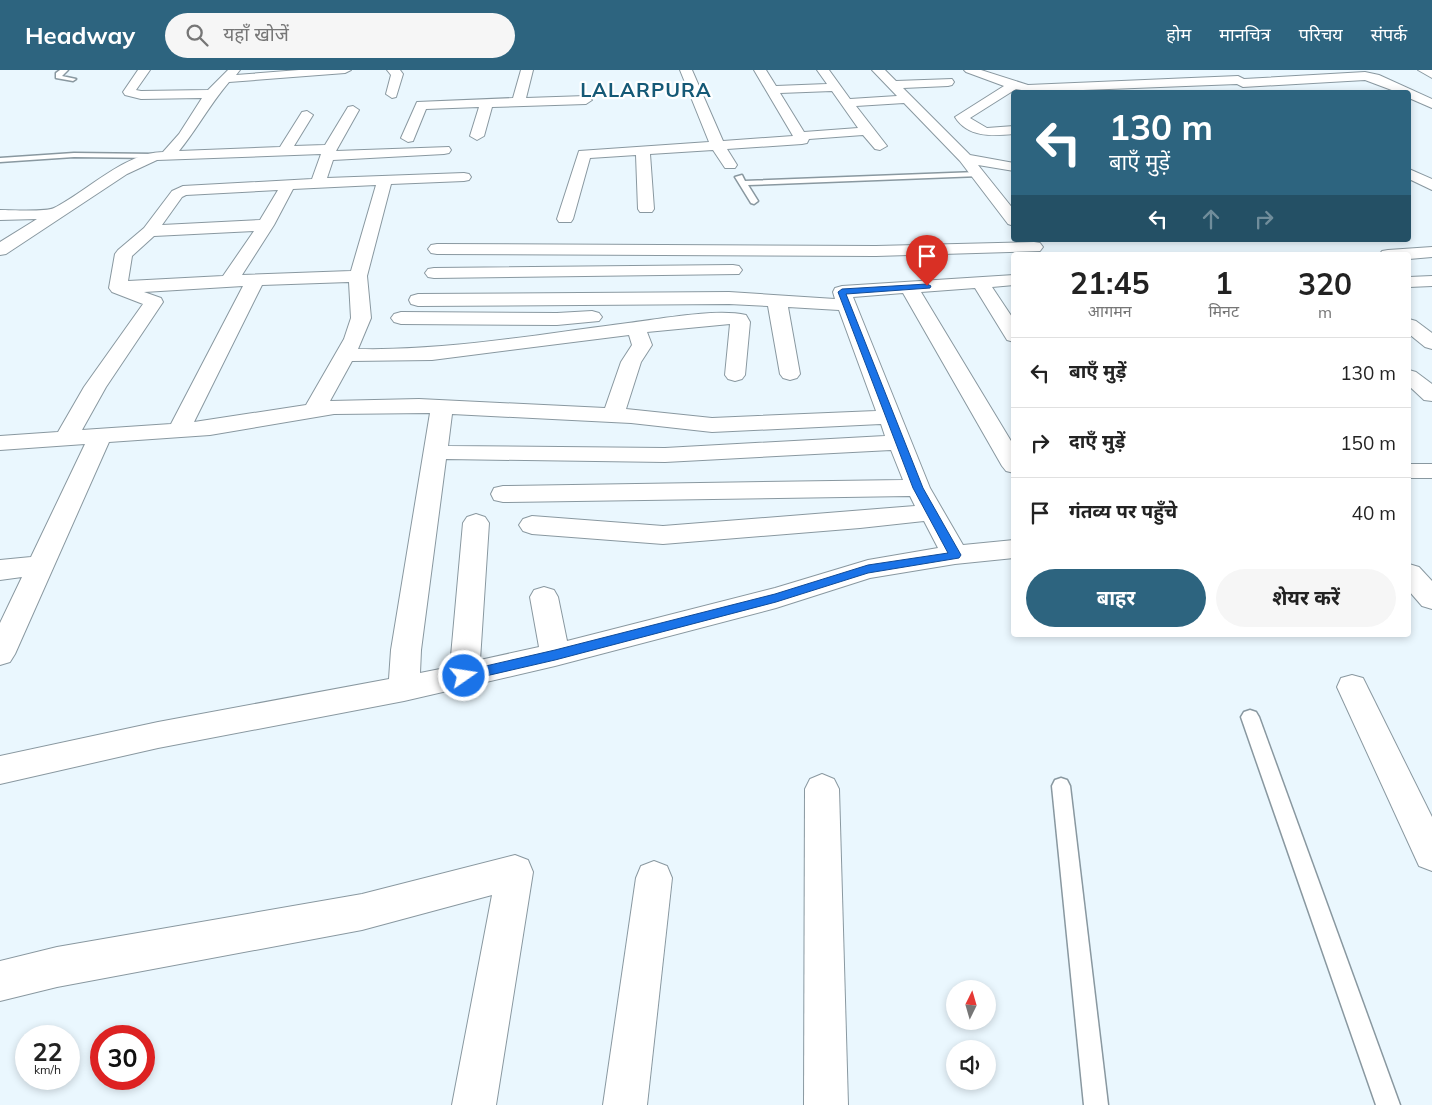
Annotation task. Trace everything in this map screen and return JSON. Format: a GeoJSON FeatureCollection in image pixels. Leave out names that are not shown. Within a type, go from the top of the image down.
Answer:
{"type":"FeatureCollection","features":[{"type":"Feature","properties":{"kind":"street"},"geometry":{"type":"LineString","coordinates":[[144,70],[129,92],[141,95],[212,94]]}},
{"type":"Feature","properties":{"kind":"street"},"geometry":{"type":"LineString","coordinates":[[161,156],[184,136],[212,94],[230,74],[345,70]]}},
{"type":"Feature","properties":{"kind":"street"},"geometry":{"type":"LineString","coordinates":[[392,94],[397,74],[393,70]]}},
{"type":"Feature","properties":{"kind":"street"},"geometry":{"type":"LineString","coordinates":[[519,101],[528,70]]}},
{"type":"Feature","properties":{"kind":"street"},"geometry":{"type":"LineString","coordinates":[[686,70],[718,146],[734,170]]}},
{"type":"Feature","properties":{"kind":"street"},"geometry":{"type":"LineString","coordinates":[[565,219],[584,154],[802,140],[760,70]]}},
{"type":"Feature","properties":{"kind":"street"},"geometry":{"type":"LineString","coordinates":[[823,70],[880,146]]}},
{"type":"Feature","properties":{"kind":"street"},"geometry":{"type":"LineString","coordinates":[[878,70],[965,158],[1011,216]]}},
{"type":"Feature","properties":{"kind":"street"},"geometry":{"type":"LineString","coordinates":[[970,70],[990,77],[1016,79],[1029,90]]}},
{"type":"Feature","properties":{"kind":"street"},"geometry":{"type":"LineString","coordinates":[[1220,70],[1257,90]]}},
{"type":"Feature","properties":{"kind":"street"},"geometry":{"type":"LineString","coordinates":[[1251,70],[1268,77],[1349,74],[1341,70]]}},
{"type":"Feature","properties":{"kind":"street"},"geometry":{"type":"LineString","coordinates":[[1424,70],[1432,74]]}},
{"type":"Feature","properties":{"kind":"street"},"geometry":{"type":"LineString","coordinates":[[1064,90],[1162,83],[1272,81],[1365,76],[1375,78],[1401,90]]}},
{"type":"Feature","properties":{"kind":"street"},"geometry":{"type":"LineString","coordinates":[[1011,130],[977,131],[962,117],[1016,79]]}},
{"type":"Feature","properties":{"kind":"street"},"geometry":{"type":"LineString","coordinates":[[1272,81],[1290,90]]}},
{"type":"Feature","properties":{"kind":"street"},"geometry":{"type":"LineString","coordinates":[[893,85],[948,82]]}},
{"type":"Feature","properties":{"kind":"street"},"geometry":{"type":"LineString","coordinates":[[1162,83],[1173,90]]}},
{"type":"Feature","properties":{"kind":"street"},"geometry":{"type":"LineString","coordinates":[[772,90],[836,87]]}},
{"type":"Feature","properties":{"kind":"street"},"geometry":{"type":"LineString","coordinates":[[1411,95],[1429,104]]}},
{"type":"Feature","properties":{"kind":"street"},"geometry":{"type":"LineString","coordinates":[[847,103],[906,99]]}},
{"type":"Feature","properties":{"kind":"street"},"geometry":{"type":"LineString","coordinates":[[408,138],[421,105],[586,100]]}},
{"type":"Feature","properties":{"kind":"street"},"geometry":{"type":"LineString","coordinates":[[1411,101],[1429,104]]}},
{"type":"Feature","properties":{"kind":"street"},"geometry":{"type":"LineString","coordinates":[[477,136],[486,103]]}},
{"type":"Feature","properties":{"kind":"street"},"geometry":{"type":"LineString","coordinates":[[1411,108],[1429,104]]}},
{"type":"Feature","properties":{"kind":"street"},"geometry":{"type":"LineString","coordinates":[[318,183],[328,152],[353,110]]}},
{"type":"Feature","properties":{"kind":"street"},"geometry":{"type":"LineString","coordinates":[[284,151],[307,115]]}},
{"type":"Feature","properties":{"kind":"street"},"geometry":{"type":"LineString","coordinates":[[800,136],[867,131]]}},
{"type":"Feature","properties":{"kind":"street"},"geometry":{"type":"LineString","coordinates":[[0,250],[122,171],[161,156],[284,151],[444,150]]}},
{"type":"Feature","properties":{"kind":"street"},"geometry":{"type":"LineString","coordinates":[[644,151],[646,209]]}},
{"type":"Feature","properties":{"kind":"street"},"geometry":{"type":"LineString","coordinates":[[965,158],[1011,166]]}},
{"type":"Feature","properties":{"kind":"street"},"geometry":{"type":"LineString","coordinates":[[1411,174],[1432,185]]}},
{"type":"Feature","properties":{"kind":"street"},"geometry":{"type":"LineString","coordinates":[[118,288],[124,254],[150,230],[177,194],[183,191],[464,177]]}},
{"type":"Feature","properties":{"kind":"street"},"geometry":{"type":"LineString","coordinates":[[314,410],[354,339],[360,318],[358,276],[385,180]]}},
{"type":"Feature","properties":{"kind":"street"},"geometry":{"type":"LineString","coordinates":[[230,280],[266,225],[288,185]]}},
{"type":"Feature","properties":{"kind":"street"},"geometry":{"type":"LineString","coordinates":[[1411,191],[1432,192]]}},
{"type":"Feature","properties":{"kind":"street"},"geometry":{"type":"LineString","coordinates":[[0,215],[56,214]]}},
{"type":"Feature","properties":{"kind":"street"},"geometry":{"type":"LineString","coordinates":[[150,230],[266,225]]}},
{"type":"Feature","properties":{"kind":"street"},"geometry":{"type":"LineString","coordinates":[[437,249],[876,251],[1035,247]]}},
{"type":"Feature","properties":{"kind":"street"},"geometry":{"type":"LineString","coordinates":[[401,318],[576,318],[708,305],[722,298],[733,270],[736,250]]}},
{"type":"Feature","properties":{"kind":"street"},"geometry":{"type":"LineString","coordinates":[[1411,253],[1432,252]]}},
{"type":"Feature","properties":{"kind":"street"},"geometry":{"type":"LineString","coordinates":[[434,273],[733,270]]}},
{"type":"Feature","properties":{"kind":"street"},"geometry":{"type":"LineString","coordinates":[[118,288],[188,285],[230,280],[300,276],[358,276]]}},
{"type":"Feature","properties":{"kind":"street"},"geometry":{"type":"LineString","coordinates":[[179,430],[255,280]]}},
{"type":"Feature","properties":{"kind":"street"},"geometry":{"type":"LineString","coordinates":[[955,555],[918,488],[842,292],[1011,280]]}},
{"type":"Feature","properties":{"kind":"street"},"geometry":{"type":"LineString","coordinates":[[1411,282],[1432,281]]}},
{"type":"Feature","properties":{"kind":"street"},"geometry":{"type":"LineString","coordinates":[[980,282],[1007,314],[1011,327]]}},
{"type":"Feature","properties":{"kind":"street"},"geometry":{"type":"LineString","coordinates":[[910,287],[1011,461]]}},
{"type":"Feature","properties":{"kind":"street"},"geometry":{"type":"LineString","coordinates":[[66,438],[95,387],[154,302],[118,288]]}},
{"type":"Feature","properties":{"kind":"street"},"geometry":{"type":"LineString","coordinates":[[418,300],[722,298],[847,305]]}},
{"type":"Feature","properties":{"kind":"street"},"geometry":{"type":"LineString","coordinates":[[777,300],[790,374]]}},
{"type":"Feature","properties":{"kind":"street"},"geometry":{"type":"LineString","coordinates":[[345,355],[390,356],[432,354],[724,318],[739,319],[735,375]]}},
{"type":"Feature","properties":{"kind":"street"},"geometry":{"type":"LineString","coordinates":[[1411,324],[1432,321]]}},
{"type":"Feature","properties":{"kind":"street"},"geometry":{"type":"LineString","coordinates":[[1411,326],[1432,343]]}},
{"type":"Feature","properties":{"kind":"street"},"geometry":{"type":"LineString","coordinates":[[613,416],[631,362],[642,345],[636,328]]}},
{"type":"Feature","properties":{"kind":"street"},"geometry":{"type":"LineString","coordinates":[[1411,378],[1432,395]]}},
{"type":"Feature","properties":{"kind":"street"},"geometry":{"type":"LineString","coordinates":[[0,443],[210,428],[334,407],[442,407],[613,416],[712,425],[890,417]]}},
{"type":"Feature","properties":{"kind":"street"},"geometry":{"type":"LineString","coordinates":[[404,689],[407,640],[442,407]]}},
{"type":"Feature","properties":{"kind":"street"},"geometry":{"type":"LineString","coordinates":[[0,654],[100,436]]}},
{"type":"Feature","properties":{"kind":"street"},"geometry":{"type":"LineString","coordinates":[[450,453],[665,455],[901,442]]}},
{"type":"Feature","properties":{"kind":"street"},"geometry":{"type":"LineString","coordinates":[[1411,471],[1432,471]]}},
{"type":"Feature","properties":{"kind":"street"},"geometry":{"type":"LineString","coordinates":[[503,494],[918,488]]}},
{"type":"Feature","properties":{"kind":"street"},"geometry":{"type":"LineString","coordinates":[[532,525],[663,535],[860,520],[932,512]]}},
{"type":"Feature","properties":{"kind":"street"},"geometry":{"type":"LineString","coordinates":[[464,676],[476,523]]}},
{"type":"Feature","properties":{"kind":"street"},"geometry":{"type":"LineString","coordinates":[[0,770],[158,735],[404,689],[555,655],[776,598],[868,569],[955,555],[1011,549]]}},
{"type":"Feature","properties":{"kind":"street"},"geometry":{"type":"LineString","coordinates":[[0,570],[41,565]]}},
{"type":"Feature","properties":{"kind":"street"},"geometry":{"type":"LineString","coordinates":[[1418,576],[1432,599]]}},
{"type":"Feature","properties":{"kind":"street"},"geometry":{"type":"LineString","coordinates":[[544,597],[555,655]]}},
{"type":"Feature","properties":{"kind":"street"},"geometry":{"type":"LineString","coordinates":[[1352,687],[1432,854]]}},
{"type":"Feature","properties":{"kind":"street"},"geometry":{"type":"LineString","coordinates":[[822,789],[826,1105]]}},
{"type":"Feature","properties":{"kind":"street"},"geometry":{"type":"LineString","coordinates":[[0,981],[57,967],[362,912],[515,872],[474,1105]]}},
{"type":"Feature","properties":{"kind":"street"},"geometry":{"type":"LineString","coordinates":[[625,1105],[654,878]]}},
{"type":"Feature","properties":{"kind":"lane"},"geometry":{"type":"LineString","coordinates":[[65,70],[59,73],[58,77],[73,78]]}},
{"type":"Feature","properties":{"kind":"lane"},"geometry":{"type":"LineString","coordinates":[[0,160],[74,155],[161,156]]}},
{"type":"Feature","properties":{"kind":"lane"},"geometry":{"type":"LineString","coordinates":[[734,170],[754,200]]}},
{"type":"Feature","properties":{"kind":"lane"},"geometry":{"type":"LineString","coordinates":[[744,184],[978,174]]}},
{"type":"Feature","properties":{"kind":"lane"},"geometry":{"type":"LineString","coordinates":[[1250,717],[1388,1105]]}},
{"type":"Feature","properties":{"kind":"lane"},"geometry":{"type":"LineString","coordinates":[[1061,786],[1096,1105]]}},
{"type":"Feature","properties":{"kind":"district","name":"LALARPURA"},"geometry":{"type":"Point","coordinates":[646,89]}},
{"type":"Feature","properties":{"kind":"route"},"geometry":{"type":"LineString","coordinates":[[464,676],[555,655],[776,598],[868,569],[955,555],[918,488],[842,292],[927,286]]}}]}
